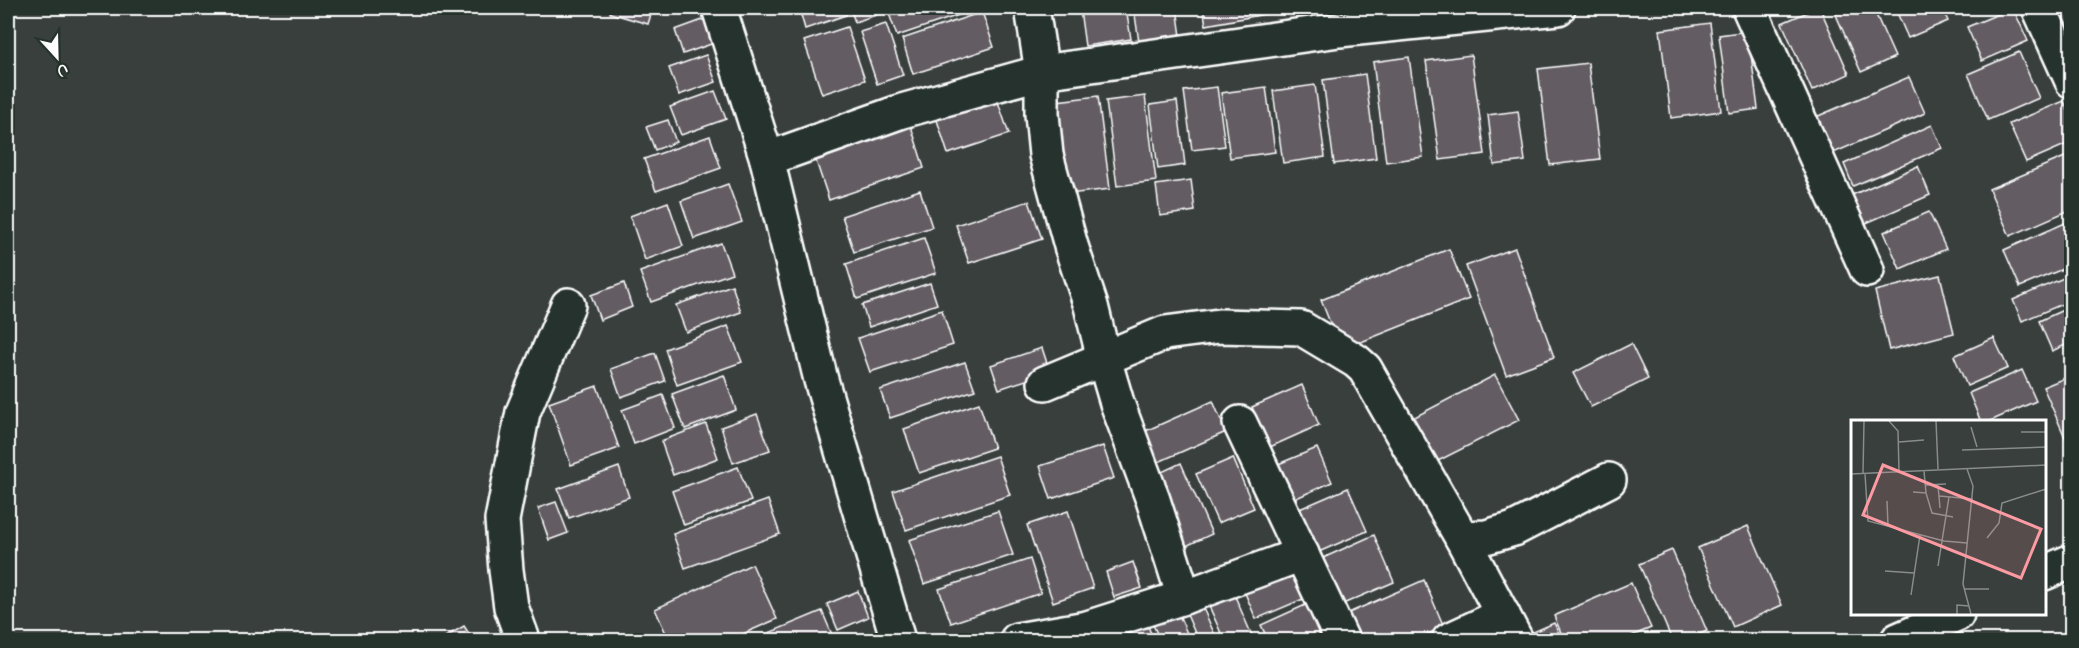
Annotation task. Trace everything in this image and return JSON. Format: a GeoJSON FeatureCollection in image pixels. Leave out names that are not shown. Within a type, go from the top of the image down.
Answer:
{"type":"FeatureCollection","features":[{"type":"Feature","properties":{"kind":"street"},"geometry":{"type":"LineString","coordinates":[[719,8],[767,159],[821,380],[898,640]]}},
{"type":"Feature","properties":{"kind":"street"},"geometry":{"type":"LineString","coordinates":[[1032,8],[1042,72],[1041,114],[1046,155],[1117,403],[1154,500],[1184,597]]}},
{"type":"Feature","properties":{"kind":"street"},"geometry":{"type":"LineString","coordinates":[[767,159],[902,111],[1042,72],[1335,19],[1558,8]]}},
{"type":"Feature","properties":{"kind":"street"},"geometry":{"type":"LineString","coordinates":[[1749,8],[1867,270]]}},
{"type":"Feature","properties":{"kind":"street"},"geometry":{"type":"LineString","coordinates":[[2039,8],[2072,81]]}},
{"type":"Feature","properties":{"kind":"street"},"geometry":{"type":"LineString","coordinates":[[523,640],[512,607],[502,520],[524,412],[568,305]]}},
{"type":"Feature","properties":{"kind":"street"},"geometry":{"type":"LineString","coordinates":[[1045,383],[1165,333],[1219,326],[1301,328],[1356,361],[1365,369],[1462,538],[1509,628],[1449,640]]}},
{"type":"Feature","properties":{"kind":"street"},"geometry":{"type":"LineString","coordinates":[[1240,423],[1342,640]]}},
{"type":"Feature","properties":{"kind":"street"},"geometry":{"type":"LineString","coordinates":[[1462,538],[1485,537],[1514,529],[1609,480]]}},
{"type":"Feature","properties":{"kind":"street"},"geometry":{"type":"LineString","coordinates":[[1017,640],[1087,627],[1184,597],[1302,554]]}},
{"type":"Feature","properties":{"kind":"street"},"geometry":{"type":"LineString","coordinates":[[2046,572],[2072,561]]}},
{"type":"Feature","properties":{"kind":"street"},"geometry":{"type":"LineString","coordinates":[[1898,640],[1955,615]]}},
{"type":"Feature","properties":{"kind":"building"},"geometry":{"type":"Polygon","coordinates":[[[612,8],[653,8],[648,24],[610,13],[612,8]]]}},
{"type":"Feature","properties":{"kind":"building"},"geometry":{"type":"Polygon","coordinates":[[[799,8],[843,8],[846,15],[805,29],[799,8]]]}},
{"type":"Feature","properties":{"kind":"building"},"geometry":{"type":"Polygon","coordinates":[[[850,8],[877,8],[879,14],[855,22],[850,8]]]}},
{"type":"Feature","properties":{"kind":"building"},"geometry":{"type":"Polygon","coordinates":[[[887,8],[976,8],[977,9],[897,36],[887,8]]]}},
{"type":"Feature","properties":{"kind":"building"},"geometry":{"type":"Polygon","coordinates":[[[1126,8],[1131,39],[1085,46],[1080,10],[1126,8]]]}},
{"type":"Feature","properties":{"kind":"building"},"geometry":{"type":"Polygon","coordinates":[[[1134,8],[1177,8],[1181,36],[1139,42],[1134,8]]]}},
{"type":"Feature","properties":{"kind":"building"},"geometry":{"type":"Polygon","coordinates":[[[1203,8],[1280,8],[1281,11],[1206,25],[1203,8]]]}},
{"type":"Feature","properties":{"kind":"building"},"geometry":{"type":"Polygon","coordinates":[[[1820,8],[1849,74],[1812,91],[1782,23],[1820,8]]]}},
{"type":"Feature","properties":{"kind":"building"},"geometry":{"type":"Polygon","coordinates":[[[1833,8],[1873,8],[1895,57],[1861,72],[1833,8]]]}},
{"type":"Feature","properties":{"kind":"building"},"geometry":{"type":"Polygon","coordinates":[[[1895,8],[1942,8],[1948,21],[1908,38],[1895,8]]]}},
{"type":"Feature","properties":{"kind":"building"},"geometry":{"type":"Polygon","coordinates":[[[2013,8],[2028,41],[1982,61],[1967,27],[2013,8]]]}},
{"type":"Feature","properties":{"kind":"building"},"geometry":{"type":"Polygon","coordinates":[[[982,12],[994,47],[913,74],[902,39],[982,12]]]}},
{"type":"Feature","properties":{"kind":"building"},"geometry":{"type":"Polygon","coordinates":[[[708,18],[717,42],[683,54],[675,30],[708,18]]]}},
{"type":"Feature","properties":{"kind":"building"},"geometry":{"type":"Polygon","coordinates":[[[1710,23],[1721,111],[1671,118],[1660,30],[1710,23]]]}},
{"type":"Feature","properties":{"kind":"building"},"geometry":{"type":"Polygon","coordinates":[[[886,24],[903,75],[877,84],[860,32],[886,24]]]}},
{"type":"Feature","properties":{"kind":"building"},"geometry":{"type":"Polygon","coordinates":[[[847,27],[865,80],[822,94],[804,41],[847,27]]]}},
{"type":"Feature","properties":{"kind":"building"},"geometry":{"type":"Polygon","coordinates":[[[1748,31],[1758,109],[1729,113],[1719,35],[1748,31]]]}},
{"type":"Feature","properties":{"kind":"building"},"geometry":{"type":"Polygon","coordinates":[[[2019,52],[2039,98],[1988,120],[1968,74],[2019,52]]]}},
{"type":"Feature","properties":{"kind":"building"},"geometry":{"type":"Polygon","coordinates":[[[706,55],[716,82],[679,95],[669,68],[706,55]]]}},
{"type":"Feature","properties":{"kind":"building"},"geometry":{"type":"Polygon","coordinates":[[[1471,55],[1485,154],[1440,160],[1426,61],[1471,55]]]}},
{"type":"Feature","properties":{"kind":"building"},"geometry":{"type":"Polygon","coordinates":[[[1409,57],[1423,157],[1386,162],[1373,62],[1409,57]]]}},
{"type":"Feature","properties":{"kind":"building"},"geometry":{"type":"Polygon","coordinates":[[[1588,63],[1600,159],[1550,165],[1538,69],[1588,63]]]}},
{"type":"Feature","properties":{"kind":"building"},"geometry":{"type":"Polygon","coordinates":[[[1365,74],[1376,158],[1334,164],[1323,80],[1365,74]]]}},
{"type":"Feature","properties":{"kind":"building"},"geometry":{"type":"Polygon","coordinates":[[[1909,77],[1925,113],[1831,154],[1816,117],[1909,77]]]}},
{"type":"Feature","properties":{"kind":"building"},"geometry":{"type":"Polygon","coordinates":[[[1315,85],[1325,157],[1283,163],[1273,91],[1315,85]]]}},
{"type":"Feature","properties":{"kind":"building"},"geometry":{"type":"Polygon","coordinates":[[[1217,87],[1225,146],[1192,150],[1184,91],[1217,87]]]}},
{"type":"Feature","properties":{"kind":"building"},"geometry":{"type":"Polygon","coordinates":[[[1266,87],[1275,152],[1230,158],[1221,93],[1266,87]]]}},
{"type":"Feature","properties":{"kind":"building"},"geometry":{"type":"Polygon","coordinates":[[[715,91],[726,119],[681,135],[670,107],[715,91]]]}},
{"type":"Feature","properties":{"kind":"building"},"geometry":{"type":"Polygon","coordinates":[[[995,93],[1009,134],[948,154],[935,114],[995,93]]]}},
{"type":"Feature","properties":{"kind":"building"},"geometry":{"type":"Polygon","coordinates":[[[1098,96],[1110,189],[1069,194],[1057,101],[1098,96]]]}},
{"type":"Feature","properties":{"kind":"building"},"geometry":{"type":"Polygon","coordinates":[[[1145,96],[1156,181],[1117,186],[1106,101],[1145,96]]]}},
{"type":"Feature","properties":{"kind":"building"},"geometry":{"type":"Polygon","coordinates":[[[1177,101],[1185,165],[1158,169],[1150,105],[1177,101]]]}},
{"type":"Feature","properties":{"kind":"building"},"geometry":{"type":"Polygon","coordinates":[[[2064,101],[2072,119],[2072,142],[2026,162],[2009,124],[2064,101]]]}},
{"type":"Feature","properties":{"kind":"building"},"geometry":{"type":"Polygon","coordinates":[[[1518,111],[1525,161],[1494,165],[1488,115],[1518,111]]]}},
{"type":"Feature","properties":{"kind":"building"},"geometry":{"type":"Polygon","coordinates":[[[668,120],[676,142],[655,150],[646,127],[668,120]]]}},
{"type":"Feature","properties":{"kind":"building"},"geometry":{"type":"Polygon","coordinates":[[[1932,125],[1942,148],[1853,186],[1844,164],[1932,125]]]}},
{"type":"Feature","properties":{"kind":"building"},"geometry":{"type":"Polygon","coordinates":[[[911,126],[924,168],[829,200],[815,158],[911,126]]]}},
{"type":"Feature","properties":{"kind":"building"},"geometry":{"type":"Polygon","coordinates":[[[710,136],[721,168],[656,191],[644,159],[710,136]]]}},
{"type":"Feature","properties":{"kind":"building"},"geometry":{"type":"Polygon","coordinates":[[[2072,154],[2072,209],[2010,236],[1989,189],[2072,154]]]}},
{"type":"Feature","properties":{"kind":"building"},"geometry":{"type":"Polygon","coordinates":[[[1918,166],[1930,195],[1864,224],[1852,195],[1918,166]]]}},
{"type":"Feature","properties":{"kind":"building"},"geometry":{"type":"Polygon","coordinates":[[[1191,180],[1195,211],[1160,216],[1156,185],[1191,180]]]}},
{"type":"Feature","properties":{"kind":"building"},"geometry":{"type":"Polygon","coordinates":[[[728,184],[742,222],[694,239],[681,201],[728,184]]]}},
{"type":"Feature","properties":{"kind":"building"},"geometry":{"type":"Polygon","coordinates":[[[920,190],[932,227],[854,252],[842,216],[920,190]]]}},
{"type":"Feature","properties":{"kind":"building"},"geometry":{"type":"Polygon","coordinates":[[[1029,201],[1042,239],[969,263],[956,225],[1029,201]]]}},
{"type":"Feature","properties":{"kind":"building"},"geometry":{"type":"Polygon","coordinates":[[[668,202],[683,246],[645,260],[630,216],[668,202]]]}},
{"type":"Feature","properties":{"kind":"building"},"geometry":{"type":"Polygon","coordinates":[[[1929,212],[1946,249],[1900,269],[1884,232],[1929,212]]]}},
{"type":"Feature","properties":{"kind":"building"},"geometry":{"type":"Polygon","coordinates":[[[2072,220],[2072,265],[2020,287],[2004,250],[2072,220]]]}},
{"type":"Feature","properties":{"kind":"building"},"geometry":{"type":"Polygon","coordinates":[[[924,238],[936,273],[857,299],[846,264],[924,238]]]}},
{"type":"Feature","properties":{"kind":"building"},"geometry":{"type":"Polygon","coordinates":[[[721,243],[732,273],[651,302],[640,272],[721,243]]]}},
{"type":"Feature","properties":{"kind":"building"},"geometry":{"type":"Polygon","coordinates":[[[1515,248],[1554,357],[1506,375],[1466,266],[1515,248]]]}},
{"type":"Feature","properties":{"kind":"building"},"geometry":{"type":"Polygon","coordinates":[[[1449,249],[1469,299],[1341,350],[1321,300],[1449,249]]]}},
{"type":"Feature","properties":{"kind":"building"},"geometry":{"type":"Polygon","coordinates":[[[1940,275],[1954,333],[1889,350],[1875,291],[1940,275]]]}},
{"type":"Feature","properties":{"kind":"building"},"geometry":{"type":"Polygon","coordinates":[[[2068,276],[2072,284],[2072,300],[2022,321],[2013,300],[2068,276]]]}},
{"type":"Feature","properties":{"kind":"building"},"geometry":{"type":"Polygon","coordinates":[[[624,283],[632,307],[600,320],[591,295],[624,283]]]}},
{"type":"Feature","properties":{"kind":"building"},"geometry":{"type":"Polygon","coordinates":[[[930,283],[937,304],[869,327],[862,305],[930,283]]]}},
{"type":"Feature","properties":{"kind":"building"},"geometry":{"type":"Polygon","coordinates":[[[732,285],[741,312],[686,332],[676,305],[732,285]]]}},
{"type":"Feature","properties":{"kind":"building"},"geometry":{"type":"Polygon","coordinates":[[[2072,306],[2072,342],[2052,351],[2039,321],[2072,306]]]}},
{"type":"Feature","properties":{"kind":"building"},"geometry":{"type":"Polygon","coordinates":[[[942,310],[953,345],[870,372],[858,338],[942,310]]]}},
{"type":"Feature","properties":{"kind":"building"},"geometry":{"type":"Polygon","coordinates":[[[728,326],[742,362],[677,385],[665,349],[728,326]]]}},
{"type":"Feature","properties":{"kind":"building"},"geometry":{"type":"Polygon","coordinates":[[[1994,338],[2008,368],[1967,386],[1954,356],[1994,338]]]}},
{"type":"Feature","properties":{"kind":"building"},"geometry":{"type":"Polygon","coordinates":[[[1631,344],[1648,379],[1591,407],[1573,373],[1631,344]]]}},
{"type":"Feature","properties":{"kind":"building"},"geometry":{"type":"Polygon","coordinates":[[[1042,348],[1050,372],[999,389],[991,365],[1042,348]]]}},
{"type":"Feature","properties":{"kind":"building"},"geometry":{"type":"Polygon","coordinates":[[[655,353],[665,381],[621,397],[611,369],[655,353]]]}},
{"type":"Feature","properties":{"kind":"building"},"geometry":{"type":"Polygon","coordinates":[[[965,362],[975,390],[890,418],[880,390],[965,362]]]}},
{"type":"Feature","properties":{"kind":"building"},"geometry":{"type":"Polygon","coordinates":[[[2022,370],[2036,401],[1993,420],[1980,420],[1969,393],[2022,370]]]}},
{"type":"Feature","properties":{"kind":"building"},"geometry":{"type":"Polygon","coordinates":[[[724,375],[736,410],[685,429],[672,394],[724,375]]]}},
{"type":"Feature","properties":{"kind":"building"},"geometry":{"type":"Polygon","coordinates":[[[1495,375],[1519,420],[1428,466],[1405,422],[1495,375]]]}},
{"type":"Feature","properties":{"kind":"building"},"geometry":{"type":"Polygon","coordinates":[[[2072,375],[2072,453],[2043,387],[2072,375]]]}},
{"type":"Feature","properties":{"kind":"building"},"geometry":{"type":"Polygon","coordinates":[[[1302,385],[1319,425],[1270,447],[1252,407],[1302,385]]]}},
{"type":"Feature","properties":{"kind":"building"},"geometry":{"type":"Polygon","coordinates":[[[597,386],[619,448],[571,465],[549,403],[597,386]]]}},
{"type":"Feature","properties":{"kind":"building"},"geometry":{"type":"Polygon","coordinates":[[[663,395],[675,428],[634,444],[622,410],[663,395]]]}},
{"type":"Feature","properties":{"kind":"building"},"geometry":{"type":"Polygon","coordinates":[[[1213,401],[1226,432],[1154,464],[1141,433],[1213,401]]]}},
{"type":"Feature","properties":{"kind":"building"},"geometry":{"type":"Polygon","coordinates":[[[979,403],[994,448],[919,473],[904,429],[979,403]]]}},
{"type":"Feature","properties":{"kind":"building"},"geometry":{"type":"Polygon","coordinates":[[[757,414],[770,450],[733,463],[721,427],[757,414]]]}},
{"type":"Feature","properties":{"kind":"building"},"geometry":{"type":"Polygon","coordinates":[[[706,424],[718,458],[673,475],[661,441],[706,424]]]}},
{"type":"Feature","properties":{"kind":"building"},"geometry":{"type":"Polygon","coordinates":[[[1103,446],[1114,478],[1051,499],[1040,466],[1103,446]]]}},
{"type":"Feature","properties":{"kind":"building"},"geometry":{"type":"Polygon","coordinates":[[[1317,448],[1332,482],[1292,500],[1276,465],[1317,448]]]}},
{"type":"Feature","properties":{"kind":"building"},"geometry":{"type":"Polygon","coordinates":[[[997,456],[1010,495],[906,530],[893,491],[997,456]]]}},
{"type":"Feature","properties":{"kind":"building"},"geometry":{"type":"Polygon","coordinates":[[[1233,458],[1254,508],[1218,523],[1196,474],[1233,458]]]}},
{"type":"Feature","properties":{"kind":"building"},"geometry":{"type":"Polygon","coordinates":[[[1181,463],[1212,534],[1184,547],[1153,476],[1181,463]]]}},
{"type":"Feature","properties":{"kind":"building"},"geometry":{"type":"Polygon","coordinates":[[[619,467],[629,497],[569,518],[558,489],[619,467]]]}},
{"type":"Feature","properties":{"kind":"building"},"geometry":{"type":"Polygon","coordinates":[[[738,467],[751,501],[684,525],[672,491],[738,467]]]}},
{"type":"Feature","properties":{"kind":"building"},"geometry":{"type":"Polygon","coordinates":[[[1348,488],[1367,531],[1314,554],[1295,511],[1348,488]]]}},
{"type":"Feature","properties":{"kind":"building"},"geometry":{"type":"Polygon","coordinates":[[[768,500],[780,534],[685,568],[673,534],[768,500]]]}},
{"type":"Feature","properties":{"kind":"building"},"geometry":{"type":"Polygon","coordinates":[[[556,502],[568,533],[549,540],[538,508],[556,502]]]}},
{"type":"Feature","properties":{"kind":"building"},"geometry":{"type":"Polygon","coordinates":[[[998,511],[1013,555],[924,584],[909,540],[998,511]]]}},
{"type":"Feature","properties":{"kind":"building"},"geometry":{"type":"Polygon","coordinates":[[[1068,511],[1093,588],[1053,602],[1027,525],[1068,511]]]}},
{"type":"Feature","properties":{"kind":"building"},"geometry":{"type":"Polygon","coordinates":[[[1748,526],[1782,605],[1733,627],[1698,548],[1748,526]]]}},
{"type":"Feature","properties":{"kind":"building"},"geometry":{"type":"Polygon","coordinates":[[[1374,535],[1394,582],[1343,604],[1323,558],[1374,535]]]}},
{"type":"Feature","properties":{"kind":"building"},"geometry":{"type":"Polygon","coordinates":[[[1672,550],[1707,631],[1684,640],[1672,640],[1639,564],[1672,550]]]}},
{"type":"Feature","properties":{"kind":"building"},"geometry":{"type":"Polygon","coordinates":[[[1030,559],[1041,593],[951,623],[939,589],[1030,559]]]}},
{"type":"Feature","properties":{"kind":"building"},"geometry":{"type":"Polygon","coordinates":[[[1133,562],[1142,588],[1114,597],[1106,572],[1133,562]]]}},
{"type":"Feature","properties":{"kind":"building"},"geometry":{"type":"Polygon","coordinates":[[[752,564],[777,619],[729,640],[669,640],[655,609],[752,564]]]}},
{"type":"Feature","properties":{"kind":"building"},"geometry":{"type":"Polygon","coordinates":[[[1288,565],[1303,599],[1256,619],[1242,586],[1288,565]]]}},
{"type":"Feature","properties":{"kind":"building"},"geometry":{"type":"Polygon","coordinates":[[[1424,580],[1444,627],[1413,640],[1356,640],[1344,615],[1424,580]]]}},
{"type":"Feature","properties":{"kind":"building"},"geometry":{"type":"Polygon","coordinates":[[[1631,583],[1651,628],[1622,640],[1564,640],[1554,616],[1631,583]]]}},
{"type":"Feature","properties":{"kind":"building"},"geometry":{"type":"Polygon","coordinates":[[[1231,587],[1253,638],[1248,640],[1224,640],[1206,599],[1231,587]]]}},
{"type":"Feature","properties":{"kind":"building"},"geometry":{"type":"Polygon","coordinates":[[[858,591],[868,617],[838,630],[827,604],[858,591]]]}},
{"type":"Feature","properties":{"kind":"building"},"geometry":{"type":"Polygon","coordinates":[[[1200,601],[1217,640],[1198,640],[1184,608],[1200,601]]]}},
{"type":"Feature","properties":{"kind":"building"},"geometry":{"type":"Polygon","coordinates":[[[1312,602],[1329,640],[1268,640],[1261,625],[1312,602]]]}},
{"type":"Feature","properties":{"kind":"building"},"geometry":{"type":"Polygon","coordinates":[[[1175,606],[1190,640],[1160,640],[1149,616],[1175,606]]]}},
{"type":"Feature","properties":{"kind":"building"},"geometry":{"type":"Polygon","coordinates":[[[822,611],[833,637],[826,640],[752,640],[822,611]]]}},
{"type":"Feature","properties":{"kind":"building"},"geometry":{"type":"Polygon","coordinates":[[[1142,613],[1154,640],[1124,640],[1117,624],[1142,613]]]}},
{"type":"Feature","properties":{"kind":"building"},"geometry":{"type":"Polygon","coordinates":[[[1554,623],[1562,640],[1526,640],[1524,636],[1554,623]]]}},
{"type":"Feature","properties":{"kind":"building"},"geometry":{"type":"Polygon","coordinates":[[[1113,625],[1120,640],[1092,640],[1113,625]]]}},
{"type":"Feature","properties":{"kind":"building"},"geometry":{"type":"Polygon","coordinates":[[[464,626],[473,640],[440,640],[464,626]]]}}]}
